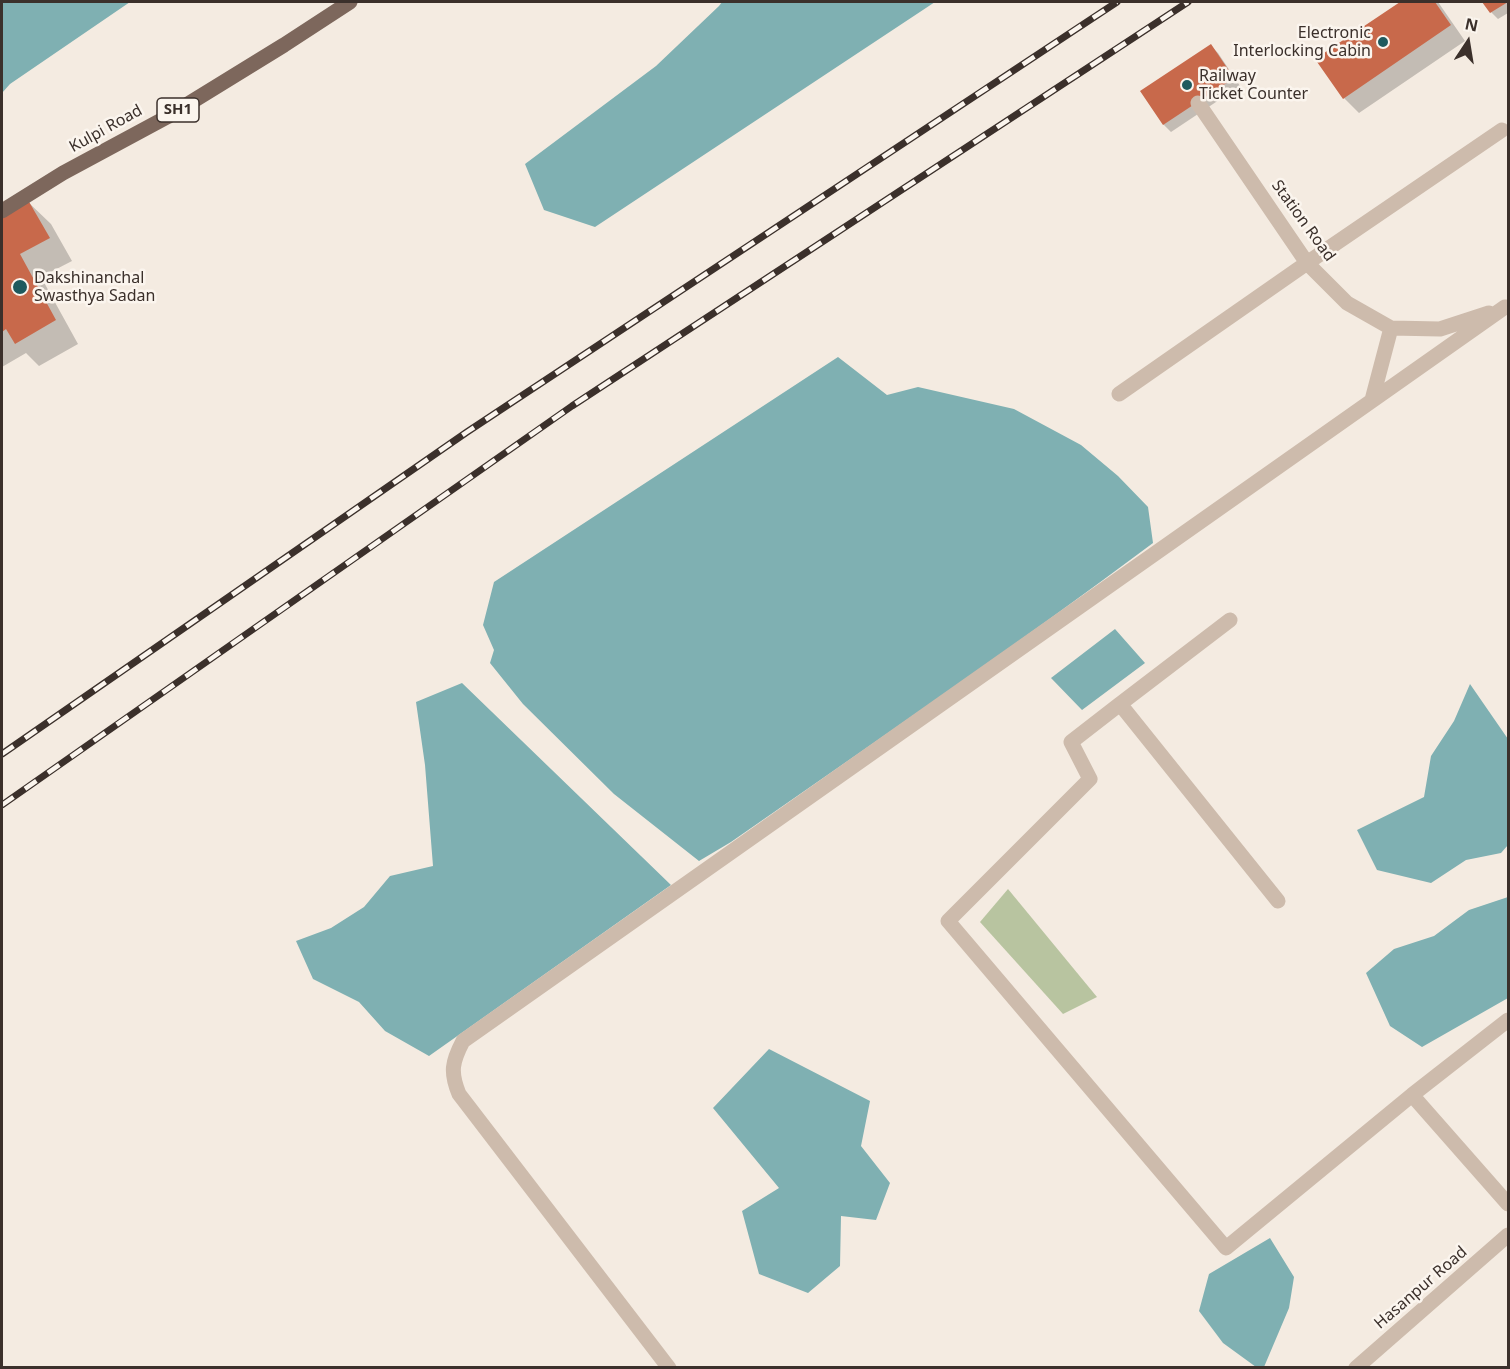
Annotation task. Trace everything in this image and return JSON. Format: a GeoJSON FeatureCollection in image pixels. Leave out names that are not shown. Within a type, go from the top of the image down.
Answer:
{"type":"FeatureCollection","features":[{"type":"Feature","properties":{"kind":"main road","name":"Kulpi Road"},"geometry":{"type":"LineString","coordinates":[[2,211],[63,173],[167,117],[350,2]]}},
{"type":"Feature","properties":{"kind":"street","name":"Station Road"},"geometry":{"type":"LineString","coordinates":[[1198,103],[1307,263],[1347,303],[1392,328],[1440,329],[1507,306]]}},
{"type":"Feature","properties":{"kind":"street"},"geometry":{"type":"LineString","coordinates":[[1119,394],[1502,130]]}},
{"type":"Feature","properties":{"kind":"street"},"geometry":{"type":"LineString","coordinates":[[669,1368],[459,1094],[454,1080],[454,1066],[463,1041],[1507,306]]}},
{"type":"Feature","properties":{"kind":"street"},"geometry":{"type":"LineString","coordinates":[[1372,400],[1392,328]]}},
{"type":"Feature","properties":{"kind":"street"},"geometry":{"type":"LineString","coordinates":[[1230,620],[1071,742],[1090,779],[948,921],[1226,1248],[1412,1095],[1509,1020]]}},
{"type":"Feature","properties":{"kind":"street"},"geometry":{"type":"LineString","coordinates":[[1120,704],[1278,901]]}},
{"type":"Feature","properties":{"kind":"street"},"geometry":{"type":"LineString","coordinates":[[1412,1095],[1509,1204]]}},
{"type":"Feature","properties":{"kind":"street","name":"Hasanpur Road"},"geometry":{"type":"LineString","coordinates":[[1356,1368],[1509,1235]]}},
{"type":"Feature","properties":{"kind":"green space"},"geometry":{"type":"Polygon","coordinates":[[[1008,889],[1097,997],[1063,1014],[980,922],[1008,889]]]}},
{"type":"Feature","properties":{"kind":"water"},"geometry":{"type":"Polygon","coordinates":[[[2,2],[130,2],[10,84],[2,93],[2,2]]]}},
{"type":"Feature","properties":{"kind":"water"},"geometry":{"type":"Polygon","coordinates":[[[722,2],[935,2],[595,227],[544,210],[525,164],[656,66],[722,2]]]}},
{"type":"Feature","properties":{"kind":"water"},"geometry":{"type":"Polygon","coordinates":[[[838,357],[887,395],[918,387],[1014,409],[1081,445],[1118,476],[1148,507],[1153,543],[944,694],[731,842],[699,861],[614,794],[523,704],[490,663],[494,650],[483,625],[494,582],[838,357]]]}},
{"type":"Feature","properties":{"kind":"water"},"geometry":{"type":"Polygon","coordinates":[[[1115,629],[1145,663],[1082,710],[1051,678],[1115,629]]]}},
{"type":"Feature","properties":{"kind":"water"},"geometry":{"type":"Polygon","coordinates":[[[462,683],[671,885],[429,1056],[385,1031],[359,1002],[313,979],[296,941],[331,928],[364,907],[390,876],[433,866],[425,765],[416,702],[462,683]]]}},
{"type":"Feature","properties":{"kind":"water"},"geometry":{"type":"Polygon","coordinates":[[[1470,684],[1508,739],[1508,845],[1501,853],[1466,860],[1431,883],[1377,870],[1357,830],[1424,797],[1431,756],[1454,721],[1470,684]]]}},
{"type":"Feature","properties":{"kind":"water"},"geometry":{"type":"Polygon","coordinates":[[[1508,897],[1508,998],[1422,1047],[1390,1026],[1366,973],[1394,949],[1434,936],[1469,910],[1508,897]]]}},
{"type":"Feature","properties":{"kind":"water"},"geometry":{"type":"Polygon","coordinates":[[[769,1049],[870,1101],[861,1146],[890,1183],[876,1220],[841,1216],[840,1266],[808,1293],[759,1274],[742,1211],[779,1188],[713,1108],[769,1049]]]}},
{"type":"Feature","properties":{"kind":"water"},"geometry":{"type":"Polygon","coordinates":[[[1270,1238],[1294,1277],[1289,1308],[1264,1367],[1256,1367],[1223,1343],[1199,1311],[1209,1274],[1270,1238]]]}},
{"type":"Feature","properties":{"kind":"building","name":"Electronic Interlocking Cabin"},"geometry":{"type":"Polygon","coordinates":[[[1400,2],[1435,2],[1451,25],[1343,99],[1315,59],[1400,2]]]}},
{"type":"Feature","properties":{"kind":"building"},"geometry":{"type":"Polygon","coordinates":[[[1482,2],[1508,2],[1490,13],[1482,2]]]}},
{"type":"Feature","properties":{"kind":"building","name":"Railway Ticket Counter"},"geometry":{"type":"Polygon","coordinates":[[[1211,44],[1234,78],[1163,125],[1140,91],[1211,44]]]}},
{"type":"Feature","properties":{"kind":"building","name":"Dakshinanchal Swasthya Sadan"},"geometry":{"type":"Polygon","coordinates":[[[28,200],[50,238],[20,254],[56,320],[15,344],[6,329],[2,332],[2,215],[28,200]]]}},
{"type":"Feature","properties":{"kind":"railway"},"geometry":{"type":"LineString","coordinates":[[2,754],[467,432],[1117,2]]}},
{"type":"Feature","properties":{"kind":"railway"},"geometry":{"type":"LineString","coordinates":[[2,805],[572,406],[1188,2]]}},
{"type":"Feature","properties":{"kind":"place","name":"Electronic Interlocking Cabin"},"geometry":{"type":"Point","coordinates":[1383,42]}},
{"type":"Feature","properties":{"kind":"place","name":"Railway Ticket Counter"},"geometry":{"type":"Point","coordinates":[1187,85]}},
{"type":"Feature","properties":{"kind":"place","name":"Dakshinanchal Swasthya Sadan"},"geometry":{"type":"Point","coordinates":[20,287]}}]}
